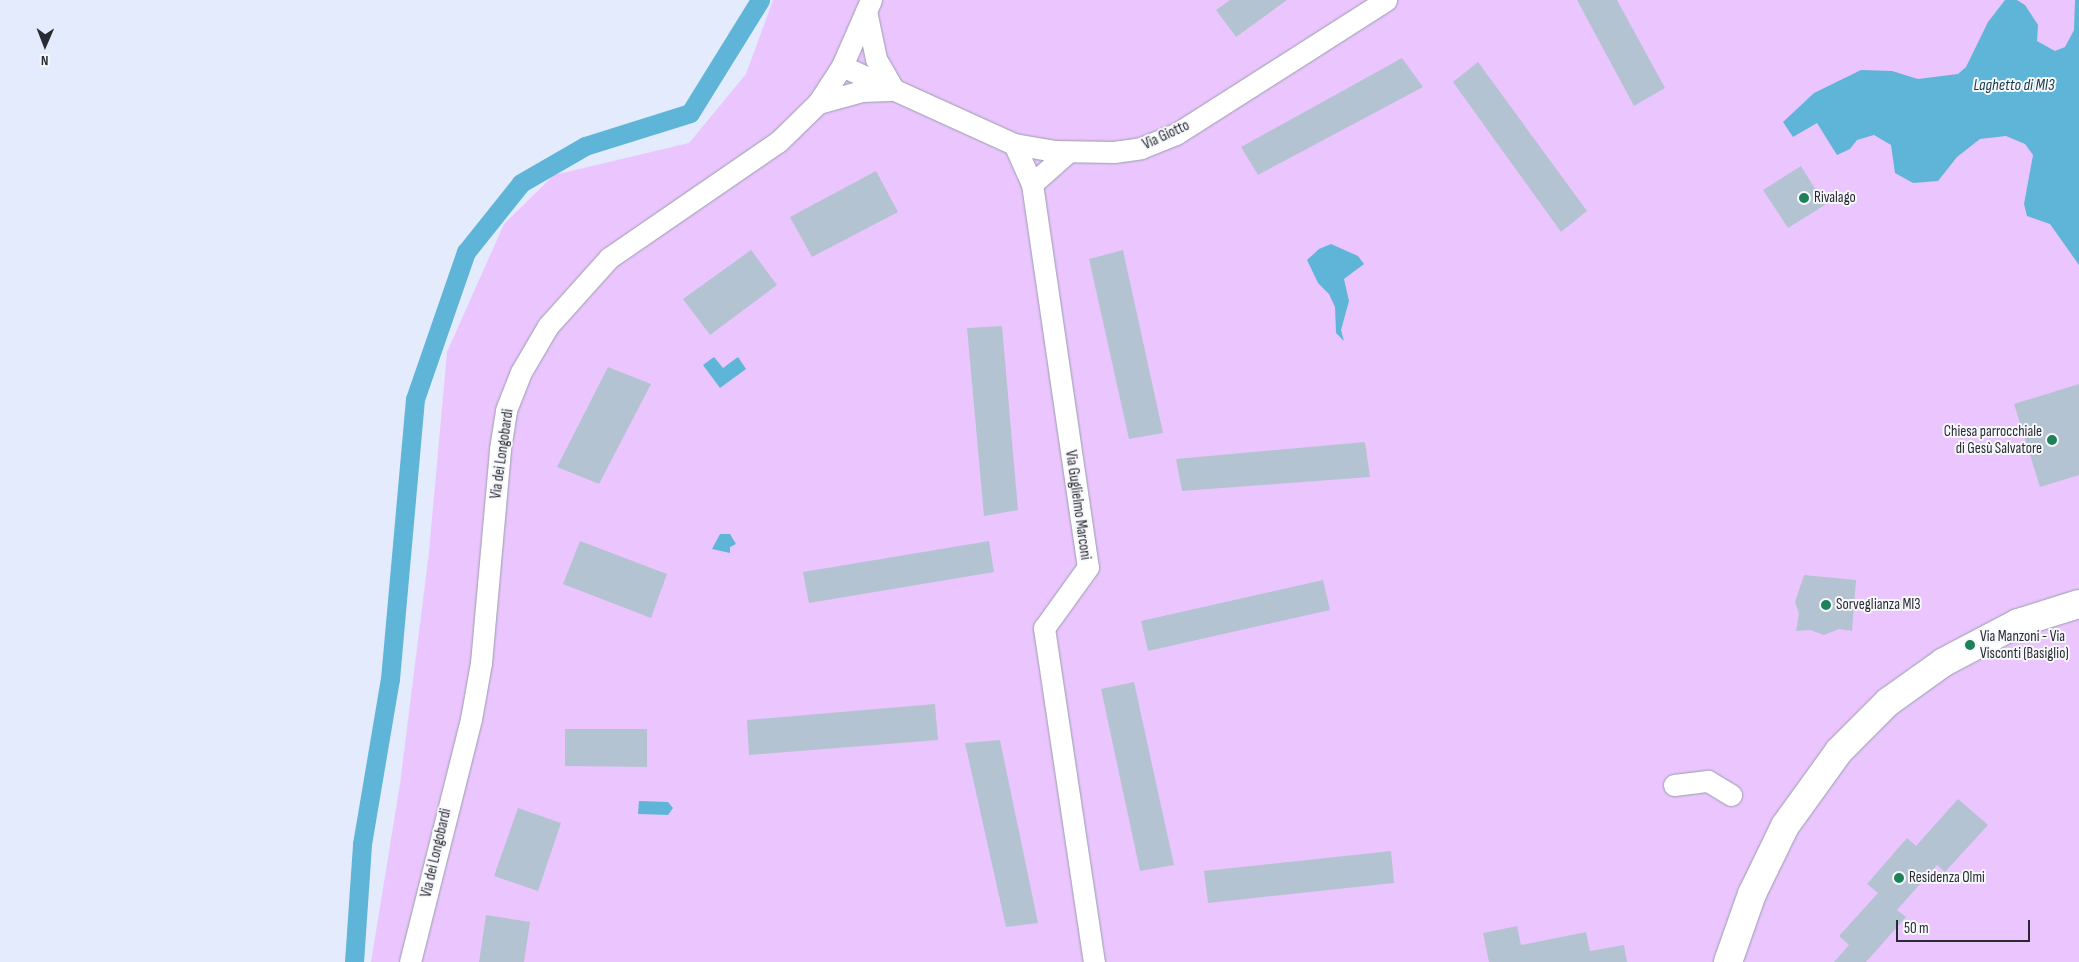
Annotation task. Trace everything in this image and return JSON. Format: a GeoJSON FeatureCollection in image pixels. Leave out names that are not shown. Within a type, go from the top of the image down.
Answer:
{"type":"FeatureCollection","features":[{"type":"Feature","properties":{"kind":"street","name":"Via Giotto"},"geometry":{"type":"LineString","coordinates":[[842,66],[1014,144],[1068,152],[1141,148],[1176,134],[1386,0]]}},
{"type":"Feature","properties":{"kind":"street"},"geometry":{"type":"LineString","coordinates":[[869,6],[876,59],[894,90]]}},
{"type":"Feature","properties":{"kind":"street","name":"Via dei Longobardi"},"geometry":{"type":"LineString","coordinates":[[410,962],[471,718],[481,662],[500,449],[506,410],[521,372],[548,326],[609,258],[778,142],[818,103],[842,66],[869,6]]}},
{"type":"Feature","properties":{"kind":"street","name":"Via Giotto"},"geometry":{"type":"LineString","coordinates":[[818,103],[862,90],[894,90]]}},
{"type":"Feature","properties":{"kind":"street","name":"Via Guglielmo Marconi"},"geometry":{"type":"LineString","coordinates":[[1014,144],[1032,184],[1088,567],[1044,628],[1094,962]]}},
{"type":"Feature","properties":{"kind":"street"},"geometry":{"type":"LineString","coordinates":[[1032,184],[1068,152]]}},
{"type":"Feature","properties":{"kind":"street"},"geometry":{"type":"LineString","coordinates":[[1728,962],[1752,894],[1785,826],[1839,751],[1888,702],[1944,662],[2018,623],[2079,604]]}},
{"type":"Feature","properties":{"kind":"street"},"geometry":{"type":"LineString","coordinates":[[1674,785],[1708,782],[1731,795]]}},
{"type":"Feature","properties":{"kind":"shaded area"},"geometry":{"type":"Polygon","coordinates":[[[773,0],[2079,0],[2079,962],[371,962],[400,784],[429,552],[447,352],[504,224],[554,175],[689,143],[746,74],[773,0]]]}},
{"type":"Feature","properties":{"kind":"water","name":"Laghetto di MI3"},"geometry":{"type":"Polygon","coordinates":[[[2005,0],[2017,0],[2025,5],[2038,25],[2037,41],[2055,51],[2065,47],[2074,30],[2075,0],[2079,0],[2079,265],[2050,224],[2027,216],[2024,204],[2033,155],[2025,144],[2006,136],[1980,139],[1957,157],[1938,181],[1913,183],[1895,173],[1891,145],[1874,135],[1857,140],[1850,149],[1837,155],[1817,123],[1793,137],[1783,122],[1814,93],[1861,70],[1892,71],[1918,79],[1958,74],[1966,67],[1988,22],[2005,0]]]}},
{"type":"Feature","properties":{"kind":"water"},"geometry":{"type":"Polygon","coordinates":[[[1331,244],[1358,256],[1364,264],[1344,279],[1349,301],[1341,330],[1344,341],[1336,333],[1335,307],[1329,294],[1318,283],[1307,260],[1319,249],[1331,244]]]}},
{"type":"Feature","properties":{"kind":"water"},"geometry":{"type":"Polygon","coordinates":[[[714,357],[723,368],[738,357],[746,369],[720,388],[703,365],[714,357]]]}},
{"type":"Feature","properties":{"kind":"water"},"geometry":{"type":"Polygon","coordinates":[[[720,534],[730,534],[736,544],[730,547],[730,553],[712,549],[720,534]]]}},
{"type":"Feature","properties":{"kind":"water"},"geometry":{"type":"Polygon","coordinates":[[[639,801],[668,802],[673,808],[668,815],[638,814],[639,801]]]}},
{"type":"Feature","properties":{"kind":"building"},"geometry":{"type":"Polygon","coordinates":[[[1230,0],[1287,0],[1236,37],[1216,10],[1230,0]]]}},
{"type":"Feature","properties":{"kind":"building"},"geometry":{"type":"Polygon","coordinates":[[[1577,0],[1617,0],[1665,88],[1634,106],[1577,0]]]}},
{"type":"Feature","properties":{"kind":"building"},"geometry":{"type":"Polygon","coordinates":[[[1402,58],[1423,87],[1258,175],[1241,147],[1402,58]]]}},
{"type":"Feature","properties":{"kind":"building"},"geometry":{"type":"Polygon","coordinates":[[[1478,62],[1587,211],[1561,232],[1453,82],[1478,62]]]}},
{"type":"Feature","properties":{"kind":"building"},"geometry":{"type":"Polygon","coordinates":[[[1801,166],[1825,205],[1788,228],[1763,190],[1801,166]]]}},
{"type":"Feature","properties":{"kind":"building"},"geometry":{"type":"Polygon","coordinates":[[[876,171],[898,212],[812,257],[790,217],[876,171]]]}},
{"type":"Feature","properties":{"kind":"building"},"geometry":{"type":"Polygon","coordinates":[[[751,250],[777,285],[710,335],[683,299],[751,250]]]}},
{"type":"Feature","properties":{"kind":"building"},"geometry":{"type":"Polygon","coordinates":[[[1123,250],[1163,433],[1129,439],[1089,259],[1123,250]]]}},
{"type":"Feature","properties":{"kind":"building"},"geometry":{"type":"Polygon","coordinates":[[[1002,326],[1018,510],[984,516],[967,328],[1002,326]]]}},
{"type":"Feature","properties":{"kind":"building"},"geometry":{"type":"Polygon","coordinates":[[[608,367],[651,384],[599,484],[557,467],[608,367]]]}},
{"type":"Feature","properties":{"kind":"building","name":"Chiesa parrocchiale di Gesù Salvatore"},"geometry":{"type":"Polygon","coordinates":[[[2079,384],[2079,475],[2040,487],[2014,404],[2079,384]]]}},
{"type":"Feature","properties":{"kind":"building"},"geometry":{"type":"Polygon","coordinates":[[[1365,442],[1370,477],[1182,491],[1176,459],[1365,442]]]}},
{"type":"Feature","properties":{"kind":"building"},"geometry":{"type":"Polygon","coordinates":[[[580,541],[667,574],[651,618],[563,584],[580,541]]]}},
{"type":"Feature","properties":{"kind":"building"},"geometry":{"type":"Polygon","coordinates":[[[989,541],[994,572],[809,603],[803,572],[989,541]]]}},
{"type":"Feature","properties":{"kind":"building","name":"Sorveglianza MI3"},"geometry":{"type":"Polygon","coordinates":[[[1804,575],[1856,580],[1852,631],[1839,629],[1824,635],[1810,630],[1796,631],[1799,614],[1795,602],[1804,575]]]}},
{"type":"Feature","properties":{"kind":"building"},"geometry":{"type":"Polygon","coordinates":[[[1323,580],[1330,610],[1148,651],[1141,621],[1323,580]]]}},
{"type":"Feature","properties":{"kind":"building"},"geometry":{"type":"Polygon","coordinates":[[[1134,682],[1174,865],[1140,871],[1101,689],[1134,682]]]}},
{"type":"Feature","properties":{"kind":"building"},"geometry":{"type":"Polygon","coordinates":[[[935,704],[938,740],[749,755],[747,720],[935,704]]]}},
{"type":"Feature","properties":{"kind":"building"},"geometry":{"type":"Polygon","coordinates":[[[565,729],[647,729],[647,767],[565,766],[565,729]]]}},
{"type":"Feature","properties":{"kind":"building"},"geometry":{"type":"Polygon","coordinates":[[[1000,740],[1038,923],[1006,927],[965,743],[1000,740]]]}},
{"type":"Feature","properties":{"kind":"building","name":"Residenza Olmi"},"geometry":{"type":"Polygon","coordinates":[[[1958,799],[1988,825],[1945,872],[1937,865],[1897,910],[1906,917],[1866,962],[1834,962],[1849,945],[1839,936],[1878,893],[1867,884],[1907,838],[1916,846],[1958,799]]]}},
{"type":"Feature","properties":{"kind":"building"},"geometry":{"type":"Polygon","coordinates":[[[518,808],[561,823],[538,891],[494,876],[518,808]]]}},
{"type":"Feature","properties":{"kind":"building"},"geometry":{"type":"Polygon","coordinates":[[[1391,851],[1394,883],[1208,903],[1204,871],[1391,851]]]}},
{"type":"Feature","properties":{"kind":"building"},"geometry":{"type":"Polygon","coordinates":[[[486,915],[530,922],[524,962],[479,962],[486,915]]]}},
{"type":"Feature","properties":{"kind":"building"},"geometry":{"type":"Polygon","coordinates":[[[1517,926],[1521,945],[1586,932],[1590,951],[1624,945],[1627,962],[1489,962],[1483,933],[1517,926]]]}},
{"type":"Feature","properties":{"kind":"waterway"},"geometry":{"type":"LineString","coordinates":[[354,962],[362,844],[390,679],[415,399],[466,252],[521,183],[585,146],[690,113],[760,0]]}},
{"type":"Feature","properties":{"kind":"place","name":"Rivalago"},"geometry":{"type":"Point","coordinates":[1804,198]}},
{"type":"Feature","properties":{"kind":"place","name":"Chiesa parrocchiale di Gesù Salvatore"},"geometry":{"type":"Point","coordinates":[2052,440]}},
{"type":"Feature","properties":{"kind":"place","name":"Sorveglianza MI3"},"geometry":{"type":"Point","coordinates":[1826,605]}},
{"type":"Feature","properties":{"kind":"place","name":"Via Manzoni - Via Visconti (Basiglio)"},"geometry":{"type":"Point","coordinates":[1970,645]}},
{"type":"Feature","properties":{"kind":"place","name":"Residenza Olmi"},"geometry":{"type":"Point","coordinates":[1899,878]}}]}
